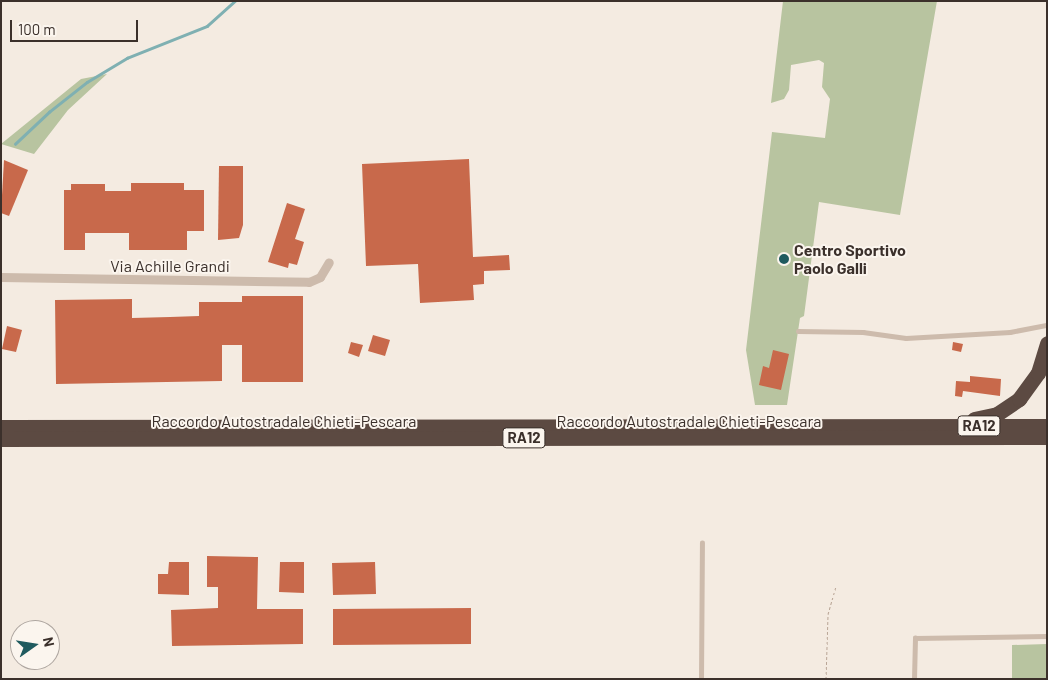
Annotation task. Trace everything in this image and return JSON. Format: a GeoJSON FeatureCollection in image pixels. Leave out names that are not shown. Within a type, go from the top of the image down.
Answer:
{"type":"FeatureCollection","features":[{"type":"Feature","properties":{"kind":"highway"},"geometry":{"type":"LineString","coordinates":[[911,426],[924,420],[979,419],[1008,408],[1034,380],[1047,343]]}},
{"type":"Feature","properties":{"kind":"highway","name":"Raccordo Autostradale Chieti-Pescara"},"geometry":{"type":"LineString","coordinates":[[1,427],[1047,426]]}},
{"type":"Feature","properties":{"kind":"highway","name":"Raccordo Autostradale Chieti-Pescara"},"geometry":{"type":"LineString","coordinates":[[1,439],[1047,437]]}},
{"type":"Feature","properties":{"kind":"street","name":"Via Achille Grandi"},"geometry":{"type":"LineString","coordinates":[[1,277],[308,282],[320,277],[329,262]]}},
{"type":"Feature","properties":{"kind":"lane"},"geometry":{"type":"LineString","coordinates":[[798,331],[863,332],[906,338],[1010,332],[1047,325]]}},
{"type":"Feature","properties":{"kind":"lane"},"geometry":{"type":"LineString","coordinates":[[701,679],[702,543]]}},
{"type":"Feature","properties":{"kind":"lane"},"geometry":{"type":"LineString","coordinates":[[914,679],[915,638],[1047,636]]}},
{"type":"Feature","properties":{"kind":"path"},"geometry":{"type":"LineString","coordinates":[[826,679],[828,614],[836,586]]}},
{"type":"Feature","properties":{"kind":"green space"},"geometry":{"type":"Polygon","coordinates":[[[783,1],[937,1],[900,215],[819,202],[804,316],[800,318],[787,405],[755,405],[746,350],[772,132],[825,138],[830,99],[822,87],[824,63],[819,60],[791,65],[789,90],[784,99],[771,103],[783,1]]]}},
{"type":"Feature","properties":{"kind":"green space"},"geometry":{"type":"Polygon","coordinates":[[[107,74],[68,110],[34,154],[1,144],[81,79],[107,74]]]}},
{"type":"Feature","properties":{"kind":"green space"},"geometry":{"type":"Polygon","coordinates":[[[1047,644],[1047,679],[1012,679],[1012,645],[1047,644]]]}},
{"type":"Feature","properties":{"kind":"building"},"geometry":{"type":"Polygon","coordinates":[[[469,159],[473,257],[509,255],[510,270],[484,271],[484,284],[473,285],[474,300],[420,303],[418,264],[366,266],[362,164],[469,159]]]}},
{"type":"Feature","properties":{"kind":"building"},"geometry":{"type":"Polygon","coordinates":[[[4,160],[28,170],[9,216],[1,213],[4,160]]]}},
{"type":"Feature","properties":{"kind":"building"},"geometry":{"type":"Polygon","coordinates":[[[219,166],[243,166],[243,225],[239,238],[218,240],[219,166]]]}},
{"type":"Feature","properties":{"kind":"building"},"geometry":{"type":"Polygon","coordinates":[[[131,183],[184,183],[184,190],[204,190],[204,231],[187,231],[187,250],[129,250],[129,233],[85,233],[85,250],[64,250],[64,190],[71,190],[71,184],[105,184],[105,191],[131,191],[131,183]]]}},
{"type":"Feature","properties":{"kind":"building"},"geometry":{"type":"Polygon","coordinates":[[[287,203],[305,209],[295,239],[304,242],[297,265],[289,263],[288,268],[268,262],[287,203]]]}},
{"type":"Feature","properties":{"kind":"building"},"geometry":{"type":"Polygon","coordinates":[[[242,296],[303,296],[303,382],[242,382],[242,345],[222,345],[222,381],[56,384],[55,300],[132,299],[132,318],[199,316],[199,302],[242,302],[242,296]]]}},
{"type":"Feature","properties":{"kind":"building"},"geometry":{"type":"Polygon","coordinates":[[[7,326],[22,330],[16,352],[2,349],[7,326]]]}},
{"type":"Feature","properties":{"kind":"building"},"geometry":{"type":"Polygon","coordinates":[[[373,335],[390,340],[385,356],[368,351],[373,335]]]}},
{"type":"Feature","properties":{"kind":"building"},"geometry":{"type":"Polygon","coordinates":[[[351,342],[363,345],[359,357],[348,353],[351,342]]]}},
{"type":"Feature","properties":{"kind":"building"},"geometry":{"type":"Polygon","coordinates":[[[953,342],[963,344],[961,352],[952,350],[953,342]]]}},
{"type":"Feature","properties":{"kind":"building"},"geometry":{"type":"Polygon","coordinates":[[[773,350],[789,354],[781,390],[759,385],[763,366],[769,368],[773,350]]]}},
{"type":"Feature","properties":{"kind":"building"},"geometry":{"type":"Polygon","coordinates":[[[970,376],[1001,379],[1000,396],[963,391],[962,397],[955,396],[956,381],[970,382],[970,376]]]}},
{"type":"Feature","properties":{"kind":"building"},"geometry":{"type":"Polygon","coordinates":[[[207,556],[258,557],[257,609],[303,609],[303,644],[172,646],[171,610],[218,608],[218,587],[207,587],[207,556]]]}},
{"type":"Feature","properties":{"kind":"building"},"geometry":{"type":"Polygon","coordinates":[[[169,562],[189,562],[189,595],[158,594],[158,574],[168,574],[169,562]]]}},
{"type":"Feature","properties":{"kind":"building"},"geometry":{"type":"Polygon","coordinates":[[[280,562],[304,562],[304,593],[279,592],[280,562]]]}},
{"type":"Feature","properties":{"kind":"building"},"geometry":{"type":"Polygon","coordinates":[[[375,562],[376,594],[333,595],[332,563],[375,562]]]}},
{"type":"Feature","properties":{"kind":"building"},"geometry":{"type":"Polygon","coordinates":[[[471,608],[471,644],[333,645],[333,609],[471,608]]]}},
{"type":"Feature","properties":{"kind":"waterway"},"geometry":{"type":"LineString","coordinates":[[15,144],[49,112],[87,82],[127,58],[207,26],[235,1]]}},
{"type":"Feature","properties":{"kind":"place","name":"Centro Sportivo Paolo Galli"},"geometry":{"type":"Point","coordinates":[784,259]}}]}
